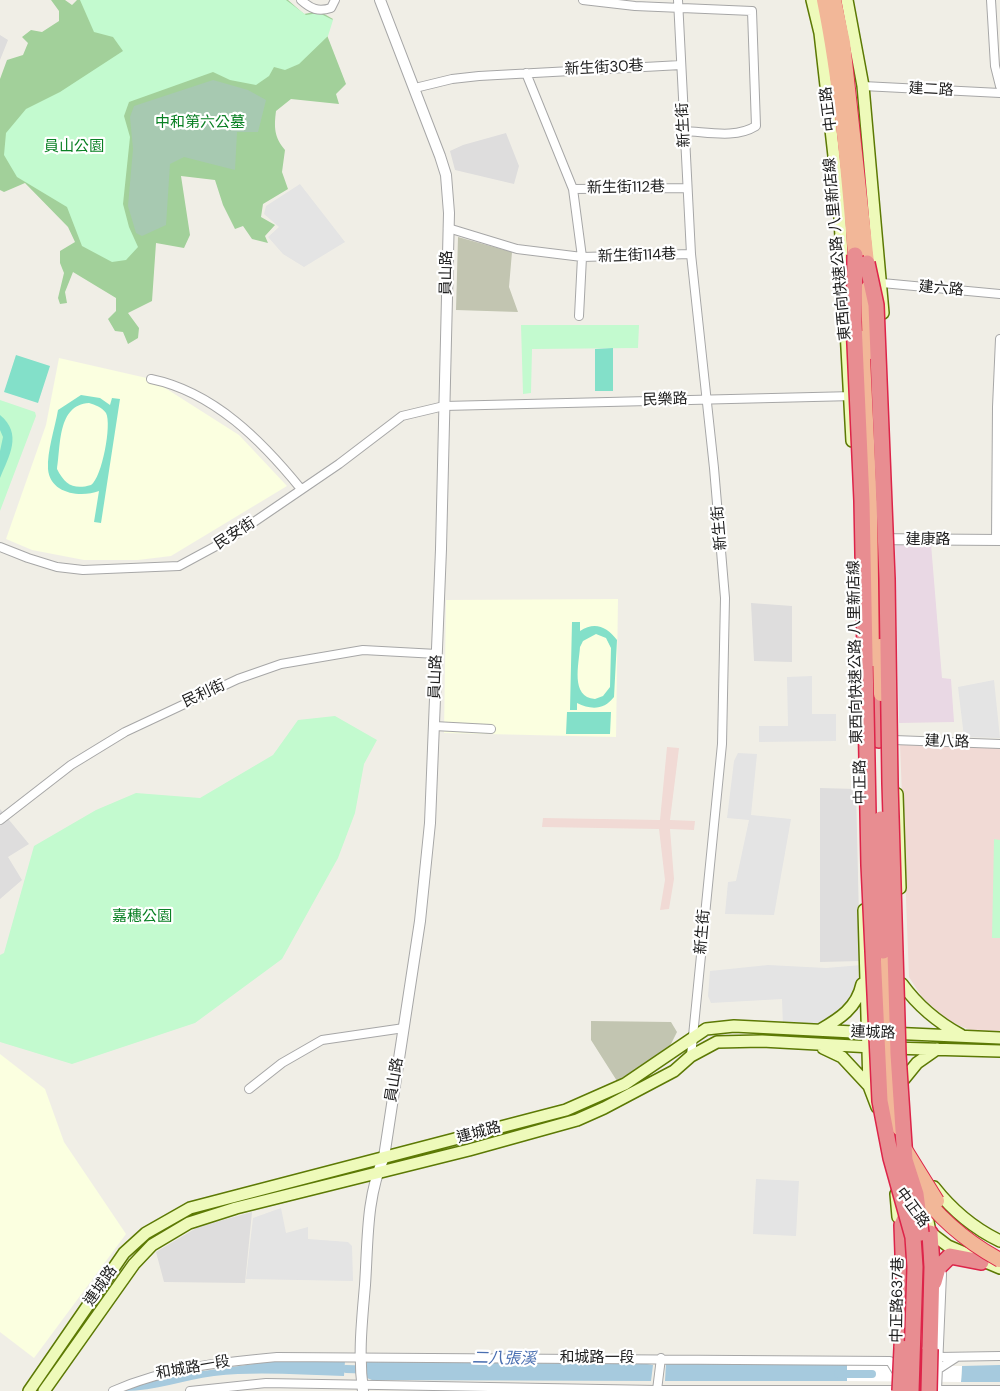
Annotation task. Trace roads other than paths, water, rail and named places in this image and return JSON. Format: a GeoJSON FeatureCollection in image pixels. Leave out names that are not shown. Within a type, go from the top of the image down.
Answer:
{"type":"FeatureCollection","features":[{"type":"Feature","properties":{"kind":"highway","name":"東西向快速公路 八里新店線"},"geometry":{"type":"LineString","coordinates":[[824,0],[832,40],[861,260],[870,502],[880,1054],[884,1093],[894,1148],[904,1171],[945,1222],[961,1236],[1000,1257]]}},
{"type":"Feature","properties":{"kind":"highway","name":"東西向快速公路 八里新店線"},"geometry":{"type":"LineString","coordinates":[[834,0],[844,53],[861,260],[879,569],[890,1087],[896,1118],[908,1155],[935,1199],[962,1226],[1000,1250]]}},
{"type":"Feature","properties":{"kind":"highway"},"geometry":{"type":"LineString","coordinates":[[861,260],[854,322],[862,502],[869,865],[880,1101],[905,1160]]}},
{"type":"Feature","properties":{"kind":"highway"},"geometry":{"type":"LineString","coordinates":[[861,260],[876,305],[887,579],[894,951],[905,1160],[915,1267],[911,1391]]}},
{"type":"Feature","properties":{"kind":"highway"},"geometry":{"type":"LineString","coordinates":[[875,539],[887,740],[886,1063],[889,1106],[916,1194],[923,1269],[918,1391]]}},
{"type":"Feature","properties":{"kind":"highway"},"geometry":{"type":"LineString","coordinates":[[900,1391],[903,1221],[908,1215]]}},
{"type":"Feature","properties":{"kind":"highway"},"geometry":{"type":"LineString","coordinates":[[930,1233],[933,1390]]}},
{"type":"Feature","properties":{"kind":"highway"},"geometry":{"type":"LineString","coordinates":[[932,1290],[938,1268],[950,1256],[976,1259]]}},
{"type":"Feature","properties":{"kind":"main road","name":"中正路"},"geometry":{"type":"LineString","coordinates":[[812,0],[820,33],[840,200],[857,539],[865,970],[866,1002],[872,1033],[869,1086],[881,1121],[896,1190],[908,1215],[940,1241],[976,1259],[1000,1268]]}},
{"type":"Feature","properties":{"kind":"main road"},"geometry":{"type":"LineString","coordinates":[[829,0],[850,134],[869,396],[875,539]]}},
{"type":"Feature","properties":{"kind":"main road","name":"中正路"},"geometry":{"type":"LineString","coordinates":[[847,0],[863,86],[882,283],[892,540],[887,740],[901,855],[902,984],[898,1048],[904,1078],[903,1112],[910,1143],[905,1160],[930,1182],[951,1207],[982,1232],[1000,1241]]}},
{"type":"Feature","properties":{"kind":"main road"},"geometry":{"type":"LineString","coordinates":[[820,1030],[840,1018],[853,1005],[860,993],[865,970]]}},
{"type":"Feature","properties":{"kind":"main road"},"geometry":{"type":"LineString","coordinates":[[902,984],[912,998],[932,1018],[962,1036]]}},
{"type":"Feature","properties":{"kind":"main road","name":"連城路"},"geometry":{"type":"LineString","coordinates":[[39,1390],[124,1253],[160,1224],[204,1204],[471,1136],[580,1105],[625,1084],[683,1047],[694,1036],[706,1029],[734,1026],[1000,1038]]}},
{"type":"Feature","properties":{"kind":"main road","name":"連城路"},"geometry":{"type":"LineString","coordinates":[[39,1390],[129,1269],[152,1245],[175,1230],[203,1218],[577,1120],[674,1071],[691,1056],[718,1042],[1000,1051]]}},
{"type":"Feature","properties":{"kind":"main road"},"geometry":{"type":"LineString","coordinates":[[810,1044],[830,1050],[842,1057],[869,1086]]}},
{"type":"Feature","properties":{"kind":"main road"},"geometry":{"type":"LineString","coordinates":[[898,1048],[896,1071],[903,1112]]}},
{"type":"Feature","properties":{"kind":"main road"},"geometry":{"type":"LineString","coordinates":[[904,1078],[916,1063],[937,1048]]}},
{"type":"Feature","properties":{"kind":"main road"},"geometry":{"type":"LineString","coordinates":[[905,1160],[908,1215],[937,1205],[950,1219],[982,1232]]}},
{"type":"Feature","properties":{"kind":"main road","name":"中正路"},"geometry":{"type":"LineString","coordinates":[[950,1219],[1000,1257]]}},
{"type":"Feature","properties":{"kind":"main road"},"geometry":{"type":"LineString","coordinates":[[976,1259],[1000,1257]]}},
{"type":"Feature","properties":{"kind":"street"},"geometry":{"type":"LineString","coordinates":[[300,0],[311,10],[324,10],[331,8],[335,0]]}},
{"type":"Feature","properties":{"kind":"street","name":"員山路"},"geometry":{"type":"LineString","coordinates":[[362,1386],[359,1359],[369,1220],[376,1174],[384,1157],[420,921],[427,862],[437,654],[448,228],[446,175],[415,88],[380,0]]}},
{"type":"Feature","properties":{"kind":"street"},"geometry":{"type":"LineString","coordinates":[[583,0],[635,6],[679,4],[752,11],[756,126],[745,133],[731,134],[684,131]]}},
{"type":"Feature","properties":{"kind":"street"},"geometry":{"type":"LineString","coordinates":[[991,0],[995,66],[1000,86]]}},
{"type":"Feature","properties":{"kind":"street","name":"新生街"},"geometry":{"type":"LineString","coordinates":[[679,4],[691,254],[722,561],[725,676],[720,778],[691,1056]]}},
{"type":"Feature","properties":{"kind":"street","name":"新生街30巷"},"geometry":{"type":"LineString","coordinates":[[415,88],[452,79],[682,65]]}},
{"type":"Feature","properties":{"kind":"street"},"geometry":{"type":"LineString","coordinates":[[526,73],[573,189]]}},
{"type":"Feature","properties":{"kind":"street","name":"建二路"},"geometry":{"type":"LineString","coordinates":[[863,86],[1000,93]]}},
{"type":"Feature","properties":{"kind":"street","name":"新生街112巷"},"geometry":{"type":"LineString","coordinates":[[579,316],[582,257],[573,189],[687,188]]}},
{"type":"Feature","properties":{"kind":"street","name":"新生街114巷"},"geometry":{"type":"LineString","coordinates":[[448,228],[517,249],[582,257],[691,254]]}},
{"type":"Feature","properties":{"kind":"street","name":"建六路"},"geometry":{"type":"LineString","coordinates":[[882,283],[1000,294]]}},
{"type":"Feature","properties":{"kind":"street"},"geometry":{"type":"LineString","coordinates":[[998,540],[997,407],[1000,339]]}},
{"type":"Feature","properties":{"kind":"street"},"geometry":{"type":"LineString","coordinates":[[152,379],[179,386],[232,417],[273,454],[301,489]]}},
{"type":"Feature","properties":{"kind":"street","name":"民樂路"},"geometry":{"type":"LineString","coordinates":[[444,406],[706,398],[886,396]]}},
{"type":"Feature","properties":{"kind":"street","name":"民安街"},"geometry":{"type":"LineString","coordinates":[[0,546],[43,563],[83,570],[179,566],[229,539],[332,469],[402,416],[444,406]]}},
{"type":"Feature","properties":{"kind":"street","name":"建康路"},"geometry":{"type":"LineString","coordinates":[[857,539],[998,540]]}},
{"type":"Feature","properties":{"kind":"street","name":"民利街"},"geometry":{"type":"LineString","coordinates":[[0,820],[71,765],[125,732],[238,679],[281,664],[363,650],[437,654]]}},
{"type":"Feature","properties":{"kind":"street"},"geometry":{"type":"LineString","coordinates":[[434,726],[491,729]]}},
{"type":"Feature","properties":{"kind":"street","name":"建八路"},"geometry":{"type":"LineString","coordinates":[[887,740],[1000,744]]}},
{"type":"Feature","properties":{"kind":"street"},"geometry":{"type":"LineString","coordinates":[[249,1089],[282,1063],[322,1040],[404,1028]]}},
{"type":"Feature","properties":{"kind":"street","name":"中正路637巷"},"geometry":{"type":"LineString","coordinates":[[895,1391],[908,1215]]}},
{"type":"Feature","properties":{"kind":"street"},"geometry":{"type":"LineString","coordinates":[[933,1390],[937,1370],[942,1276],[945,1268],[956,1261],[976,1259]]}},
{"type":"Feature","properties":{"kind":"street"},"geometry":{"type":"LineString","coordinates":[[938,1357],[1000,1356]]}},
{"type":"Feature","properties":{"kind":"street","name":"和城路一段"},"geometry":{"type":"LineString","coordinates":[[113,1391],[159,1373],[236,1360],[277,1357],[359,1359],[662,1358],[890,1361],[896,1371],[937,1370]]}},
{"type":"Feature","properties":{"kind":"street"},"geometry":{"type":"LineString","coordinates":[[937,1370],[957,1357]]}},
{"type":"Feature","properties":{"kind":"street"},"geometry":{"type":"LineString","coordinates":[[657,1390],[662,1358]]}},
{"type":"Feature","properties":{"kind":"street","name":"和城路一段"},"geometry":{"type":"LineString","coordinates":[[190,1391],[266,1383],[657,1390],[1000,1390]]}},
{"type":"Feature","properties":{"kind":"water"},"geometry":{"type":"Polygon","coordinates":[[[275,1361],[345,1361],[344,1376],[246,1374],[214,1376],[136,1391],[124,1391],[160,1377],[275,1361]]]}},
{"type":"Feature","properties":{"kind":"water"},"geometry":{"type":"Polygon","coordinates":[[[367,1362],[653,1365],[651,1381],[372,1380],[367,1378],[367,1362]]]}},
{"type":"Feature","properties":{"kind":"water"},"geometry":{"type":"Polygon","coordinates":[[[666,1363],[847,1365],[847,1381],[665,1381],[666,1363]]]}},
{"type":"Feature","properties":{"kind":"water"},"geometry":{"type":"Polygon","coordinates":[[[1000,1365],[1000,1382],[961,1382],[962,1366],[1000,1365]]]}},
{"type":"Feature","properties":{"kind":"waterway","name":"二八張溪"},"geometry":{"type":"LineString","coordinates":[[346,1369],[377,1370]]}},
{"type":"Feature","properties":{"kind":"waterway","name":"二八張溪"},"geometry":{"type":"LineString","coordinates":[[838,1374],[872,1374]]}},
{"type":"Feature","properties":{"kind":"park label","name":"中和第六公墓"},"geometry":{"type":"Point","coordinates":[200,123]}},
{"type":"Feature","properties":{"kind":"park label","name":"員山公園"},"geometry":{"type":"Point","coordinates":[74,147]}},
{"type":"Feature","properties":{"kind":"park label","name":"嘉穗公園"},"geometry":{"type":"Point","coordinates":[142,917]}}]}
